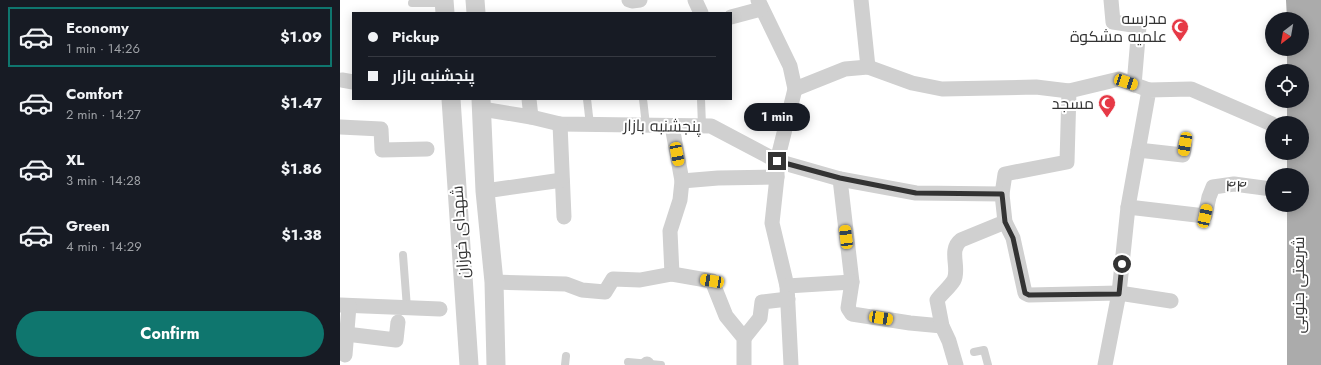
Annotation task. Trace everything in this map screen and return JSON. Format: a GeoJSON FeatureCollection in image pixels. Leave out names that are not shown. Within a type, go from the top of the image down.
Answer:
{"type":"FeatureCollection","features":[{"type":"Feature","properties":{"kind":"main road"},"geometry":{"type":"LineString","coordinates":[[1298,0],[1298,12]]}},
{"type":"Feature","properties":{"kind":"main road","name":"شریعتی جنوبی"},"geometry":{"type":"LineString","coordinates":[[1317,0],[1319,136],[1317,365]]}},
{"type":"Feature","properties":{"kind":"main road","name":"شریعتی جنوبی"},"geometry":{"type":"LineString","coordinates":[[1298,212],[1298,365]]}},
{"type":"Feature","properties":{"kind":"street"},"geometry":{"type":"LineString","coordinates":[[475,0],[476,12]]}},
{"type":"Feature","properties":{"kind":"street"},"geometry":{"type":"LineString","coordinates":[[630,0],[640,0]]}},
{"type":"Feature","properties":{"kind":"street"},"geometry":{"type":"LineString","coordinates":[[695,0],[701,12]]}},
{"type":"Feature","properties":{"kind":"street"},"geometry":{"type":"LineString","coordinates":[[861,0],[868,67]]}},
{"type":"Feature","properties":{"kind":"street"},"geometry":{"type":"LineString","coordinates":[[1111,0],[1114,22],[1139,26],[1134,84]]}},
{"type":"Feature","properties":{"kind":"street"},"geometry":{"type":"LineString","coordinates":[[732,17],[759,5],[790,66],[794,89],[777,161],[778,178],[772,223],[788,292],[790,365]]}},
{"type":"Feature","properties":{"kind":"street"},"geometry":{"type":"LineString","coordinates":[[794,89],[845,68],[868,67],[912,83],[942,89],[1036,87],[1069,91],[1118,79],[1149,90],[1191,89],[1265,121]]}},
{"type":"Feature","properties":{"kind":"street"},"geometry":{"type":"LineString","coordinates":[[1106,365],[1119,294],[1128,206],[1149,90]]}},
{"type":"Feature","properties":{"kind":"street"},"geometry":{"type":"LineString","coordinates":[[1069,91],[1067,162],[1005,174],[1002,194],[1005,222],[1013,238],[1025,293],[1029,295],[1119,294],[1170,301]]}},
{"type":"Feature","properties":{"kind":"street","name":"شهدای خوزان"},"geometry":{"type":"LineString","coordinates":[[451,100],[469,365]]}},
{"type":"Feature","properties":{"kind":"street"},"geometry":{"type":"LineString","coordinates":[[529,100],[531,117]]}},
{"type":"Feature","properties":{"kind":"street","name":"پنجشنبه بازار"},"geometry":{"type":"LineString","coordinates":[[481,104],[560,124],[711,126],[777,161],[840,178],[916,193],[1002,194]]}},
{"type":"Feature","properties":{"kind":"street","name":"شهدای خوزان"},"geometry":{"type":"LineString","coordinates":[[481,104],[485,190],[494,282],[496,365]]}},
{"type":"Feature","properties":{"kind":"street"},"geometry":{"type":"LineString","coordinates":[[560,124],[564,216]]}},
{"type":"Feature","properties":{"kind":"street"},"geometry":{"type":"LineString","coordinates":[[672,126],[682,181],[680,200],[670,231],[672,274]]}},
{"type":"Feature","properties":{"kind":"street"},"geometry":{"type":"LineString","coordinates":[[340,127],[381,129],[382,150],[427,150]]}},
{"type":"Feature","properties":{"kind":"street"},"geometry":{"type":"LineString","coordinates":[[1138,150],[1183,155],[1185,144]]}},
{"type":"Feature","properties":{"kind":"street"},"geometry":{"type":"LineString","coordinates":[[682,181],[718,178],[778,178]]}},
{"type":"Feature","properties":{"kind":"street"},"geometry":{"type":"LineString","coordinates":[[840,178],[852,282],[848,308],[852,314],[910,323],[942,326]]}},
{"type":"Feature","properties":{"kind":"street"},"geometry":{"type":"LineString","coordinates":[[485,190],[562,180]]}},
{"type":"Feature","properties":{"kind":"street","name":"۴۴"},"geometry":{"type":"LineString","coordinates":[[1128,206],[1205,216],[1213,187],[1234,184],[1265,188]]}},
{"type":"Feature","properties":{"kind":"street"},"geometry":{"type":"LineString","coordinates":[[956,365],[949,341],[942,326],[937,300],[954,279],[956,244],[961,240],[1005,222]]}},
{"type":"Feature","properties":{"kind":"street"},"geometry":{"type":"LineString","coordinates":[[494,282],[566,284],[582,290],[605,292],[613,279],[640,280],[672,274],[712,281],[726,316],[744,338]]}},
{"type":"Feature","properties":{"kind":"street"},"geometry":{"type":"LineString","coordinates":[[744,365],[744,338],[760,318],[762,302],[788,292],[852,282]]}},
{"type":"Feature","properties":{"kind":"street"},"geometry":{"type":"LineString","coordinates":[[345,355],[346,334],[344,306],[440,309]]}},
{"type":"Feature","properties":{"kind":"street"},"geometry":{"type":"LineString","coordinates":[[346,334],[396,340],[398,322]]}},
{"type":"Feature","properties":{"kind":"lane"},"geometry":{"type":"LineString","coordinates":[[412,2],[444,5]]}},
{"type":"Feature","properties":{"kind":"lane"},"geometry":{"type":"LineString","coordinates":[[588,100],[590,125]]}},
{"type":"Feature","properties":{"kind":"lane"},"geometry":{"type":"LineString","coordinates":[[643,100],[646,125]]}},
{"type":"Feature","properties":{"kind":"lane"},"geometry":{"type":"LineString","coordinates":[[701,100],[702,126]]}},
{"type":"Feature","properties":{"kind":"lane"},"geometry":{"type":"LineString","coordinates":[[403,255],[407,308]]}},
{"type":"Feature","properties":{"kind":"lane"},"geometry":{"type":"LineString","coordinates":[[974,352],[984,350],[988,365]]}},
{"type":"Feature","properties":{"kind":"lane"},"geometry":{"type":"LineString","coordinates":[[565,365],[566,356]]}},
{"type":"Feature","properties":{"kind":"lane"},"geometry":{"type":"LineString","coordinates":[[628,362],[652,365]]}},
{"type":"Feature","properties":{"kind":"place","name":"مدرسه علمیه مشکوة"},"geometry":{"type":"Point","coordinates":[1180,42]}},
{"type":"Feature","properties":{"kind":"place","name":"مسجد"},"geometry":{"type":"Point","coordinates":[1107,118]}},
{"type":"Feature","properties":{"kind":"route"},"geometry":{"type":"LineString","coordinates":[[777,161],[840,178],[916,193],[1002,194],[1005,222],[1013,238],[1025,293],[1029,295],[1119,294],[1122,264]]}}]}
